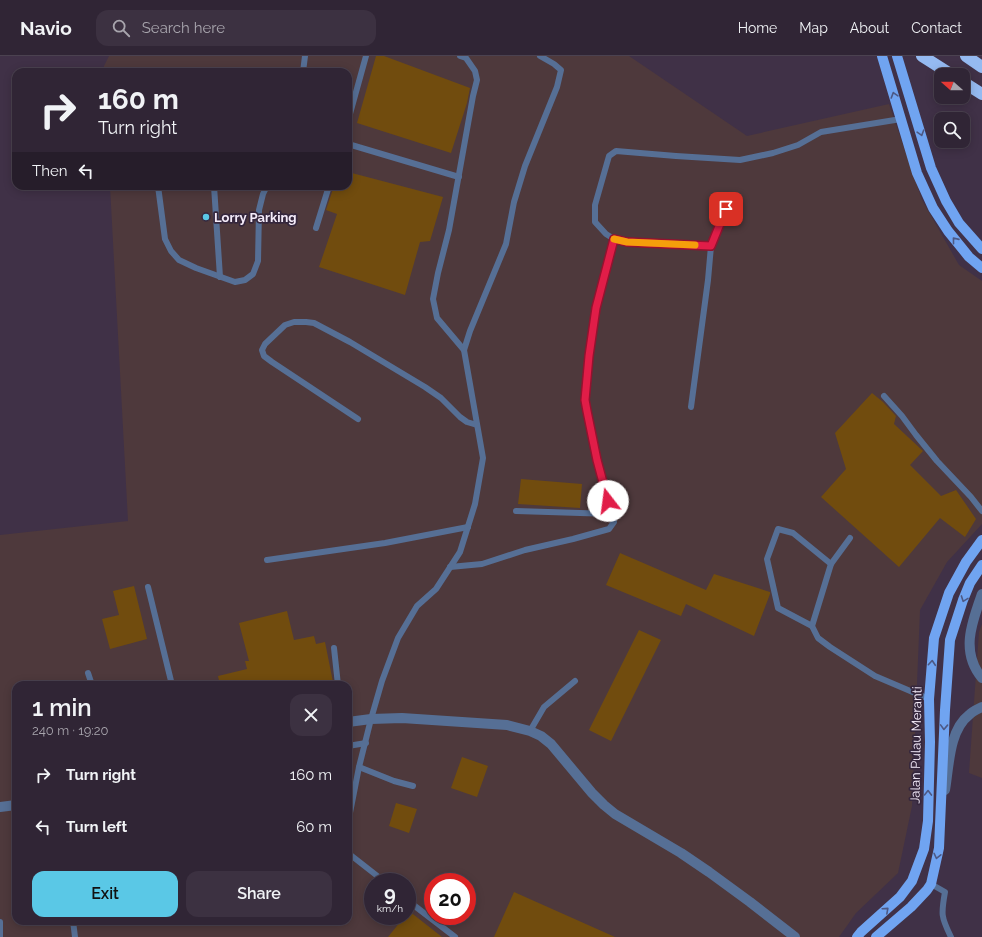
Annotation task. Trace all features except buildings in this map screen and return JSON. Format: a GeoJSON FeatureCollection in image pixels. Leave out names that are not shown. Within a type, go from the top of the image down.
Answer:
{"type":"FeatureCollection","features":[{"type":"Feature","properties":{"kind":"highway"},"geometry":{"type":"LineString","coordinates":[[922,56],[941,68]]}},
{"type":"Feature","properties":{"kind":"highway"},"geometry":{"type":"LineString","coordinates":[[966,56],[980,66]]}},
{"type":"Feature","properties":{"kind":"highway"},"geometry":{"type":"LineString","coordinates":[[970,86],[982,94]]}},
{"type":"Feature","properties":{"kind":"main road"},"geometry":{"type":"LineString","coordinates":[[882,56],[918,173],[933,208],[948,231],[969,257],[982,268]]}},
{"type":"Feature","properties":{"kind":"main road"},"geometry":{"type":"LineString","coordinates":[[897,56],[932,168],[946,201],[959,223],[982,248]]}},
{"type":"Feature","properties":{"kind":"main road","name":"Jalan Pulau Meranti"},"geometry":{"type":"LineString","coordinates":[[857,937],[900,897],[912,881],[924,849],[928,821],[930,742],[929,699],[934,638],[949,593],[966,562],[982,540]]}},
{"type":"Feature","properties":{"kind":"main road","name":"Jalan Pulau Meranti"},"geometry":{"type":"LineString","coordinates":[[879,935],[911,907],[927,890],[930,884],[939,848],[945,710],[950,640],[970,583],[982,565]]}},
{"type":"Feature","properties":{"kind":"street"},"geometry":{"type":"LineString","coordinates":[[982,594],[969,640],[970,657],[977,672],[982,678]]}},
{"type":"Feature","properties":{"kind":"street"},"geometry":{"type":"LineString","coordinates":[[941,808],[951,748],[959,726],[968,715],[982,707]]}},
{"type":"Feature","properties":{"kind":"street"},"geometry":{"type":"LineString","coordinates":[[352,721],[402,718],[507,725],[530,731],[541,736],[551,744],[592,793],[614,814],[681,853],[709,872],[795,937]]}},
{"type":"Feature","properties":{"kind":"street"},"geometry":{"type":"LineString","coordinates":[[0,807],[12,806]]}},
{"type":"Feature","properties":{"kind":"lane"},"geometry":{"type":"LineString","coordinates":[[304,68],[305,56]]}},
{"type":"Feature","properties":{"kind":"lane"},"geometry":{"type":"LineString","coordinates":[[352,107],[366,56]]}},
{"type":"Feature","properties":{"kind":"lane"},"geometry":{"type":"LineString","coordinates":[[460,56],[466,58],[475,71],[477,80],[449,230],[433,298],[437,318],[464,350]]}},
{"type":"Feature","properties":{"kind":"lane"},"geometry":{"type":"LineString","coordinates":[[352,803],[371,719],[382,681],[398,638],[417,606],[436,589],[460,552],[476,504],[483,458],[464,350],[470,331],[506,244],[514,202],[525,166],[561,70],[540,56]]}},
{"type":"Feature","properties":{"kind":"lane"},"geometry":{"type":"LineString","coordinates":[[711,246],[627,242],[614,239],[606,234],[595,222],[595,205],[609,156],[616,151],[740,160],[773,153],[798,145],[821,132],[901,119]]}},
{"type":"Feature","properties":{"kind":"lane"},"geometry":{"type":"LineString","coordinates":[[352,145],[459,177]]}},
{"type":"Feature","properties":{"kind":"lane"},"geometry":{"type":"LineString","coordinates":[[159,190],[165,239],[170,251],[179,260],[196,268],[235,282],[245,280],[253,274],[258,261],[259,210],[265,190]]}},
{"type":"Feature","properties":{"kind":"lane"},"geometry":{"type":"LineString","coordinates":[[214,190],[220,277]]}},
{"type":"Feature","properties":{"kind":"lane"},"geometry":{"type":"LineString","coordinates":[[316,228],[328,190]]}},
{"type":"Feature","properties":{"kind":"lane"},"geometry":{"type":"LineString","coordinates":[[691,407],[708,280],[711,246],[726,209]]}},
{"type":"Feature","properties":{"kind":"lane"},"geometry":{"type":"LineString","coordinates":[[450,567],[482,564],[525,550],[609,529],[614,522],[597,460],[585,400],[589,356],[596,308],[614,239]]}},
{"type":"Feature","properties":{"kind":"lane"},"geometry":{"type":"LineString","coordinates":[[358,419],[264,356],[262,350],[265,344],[284,325],[294,322],[314,323],[350,342],[425,386],[441,398],[460,417],[467,422],[477,425]]}},
{"type":"Feature","properties":{"kind":"lane"},"geometry":{"type":"LineString","coordinates":[[884,396],[902,416],[937,461],[982,511]]}},
{"type":"Feature","properties":{"kind":"lane"},"geometry":{"type":"LineString","coordinates":[[516,511],[612,514]]}},
{"type":"Feature","properties":{"kind":"lane"},"geometry":{"type":"LineString","coordinates":[[267,560],[385,543],[468,527]]}},
{"type":"Feature","properties":{"kind":"lane"},"geometry":{"type":"LineString","coordinates":[[831,564],[793,533],[778,529],[767,559],[778,608],[812,626],[818,638],[875,676],[929,699]]}},
{"type":"Feature","properties":{"kind":"lane"},"geometry":{"type":"LineString","coordinates":[[812,626],[831,564],[850,538]]}},
{"type":"Feature","properties":{"kind":"lane"},"geometry":{"type":"LineString","coordinates":[[148,587],[171,681]]}},
{"type":"Feature","properties":{"kind":"lane"},"geometry":{"type":"LineString","coordinates":[[334,648],[338,681]]}},
{"type":"Feature","properties":{"kind":"lane"},"geometry":{"type":"LineString","coordinates":[[88,673],[91,681]]}},
{"type":"Feature","properties":{"kind":"lane"},"geometry":{"type":"LineString","coordinates":[[530,731],[544,707],[575,681]]}},
{"type":"Feature","properties":{"kind":"lane"},"geometry":{"type":"LineString","coordinates":[[352,745],[366,743]]}},
{"type":"Feature","properties":{"kind":"lane"},"geometry":{"type":"LineString","coordinates":[[359,767],[394,781],[413,786]]}},
{"type":"Feature","properties":{"kind":"lane"},"geometry":{"type":"LineString","coordinates":[[352,856],[374,873]]}},
{"type":"Feature","properties":{"kind":"lane"},"geometry":{"type":"LineString","coordinates":[[930,884],[945,892],[942,906],[942,917],[951,937]]}},
{"type":"Feature","properties":{"kind":"lane"},"geometry":{"type":"LineString","coordinates":[[416,907],[455,937]]}},
{"type":"Feature","properties":{"kind":"lane"},"geometry":{"type":"LineString","coordinates":[[0,922],[0,937]]}},
{"type":"Feature","properties":{"kind":"lane"},"geometry":{"type":"LineString","coordinates":[[74,925],[75,937]]}},
{"type":"Feature","properties":{"kind":"shaded area"},"geometry":{"type":"Polygon","coordinates":[[[109,56],[629,56],[747,136],[889,104],[922,200],[959,265],[982,281],[982,524],[947,562],[920,610],[912,806],[898,873],[856,913],[839,937],[0,937],[0,535],[128,521],[110,190],[352,190],[352,68],[104,68],[104,66],[109,56]]]}},
{"type":"Feature","properties":{"kind":"shaded area"},"geometry":{"type":"Polygon","coordinates":[[[982,624],[982,778],[969,773],[979,632],[982,624]]]}},
{"type":"Feature","properties":{"kind":"slow traffic"},"geometry":{"type":"LineString","coordinates":[[614,239],[627,242],[695,245]]}},
{"type":"Feature","properties":{"kind":"place","name":"Lorry Parking"},"geometry":{"type":"Point","coordinates":[206,217]}},
{"type":"Feature","properties":{"kind":"route"},"geometry":{"type":"LineString","coordinates":[[608,501],[597,460],[585,400],[589,356],[596,308],[614,239],[627,242],[711,246],[726,209]]}}]}
